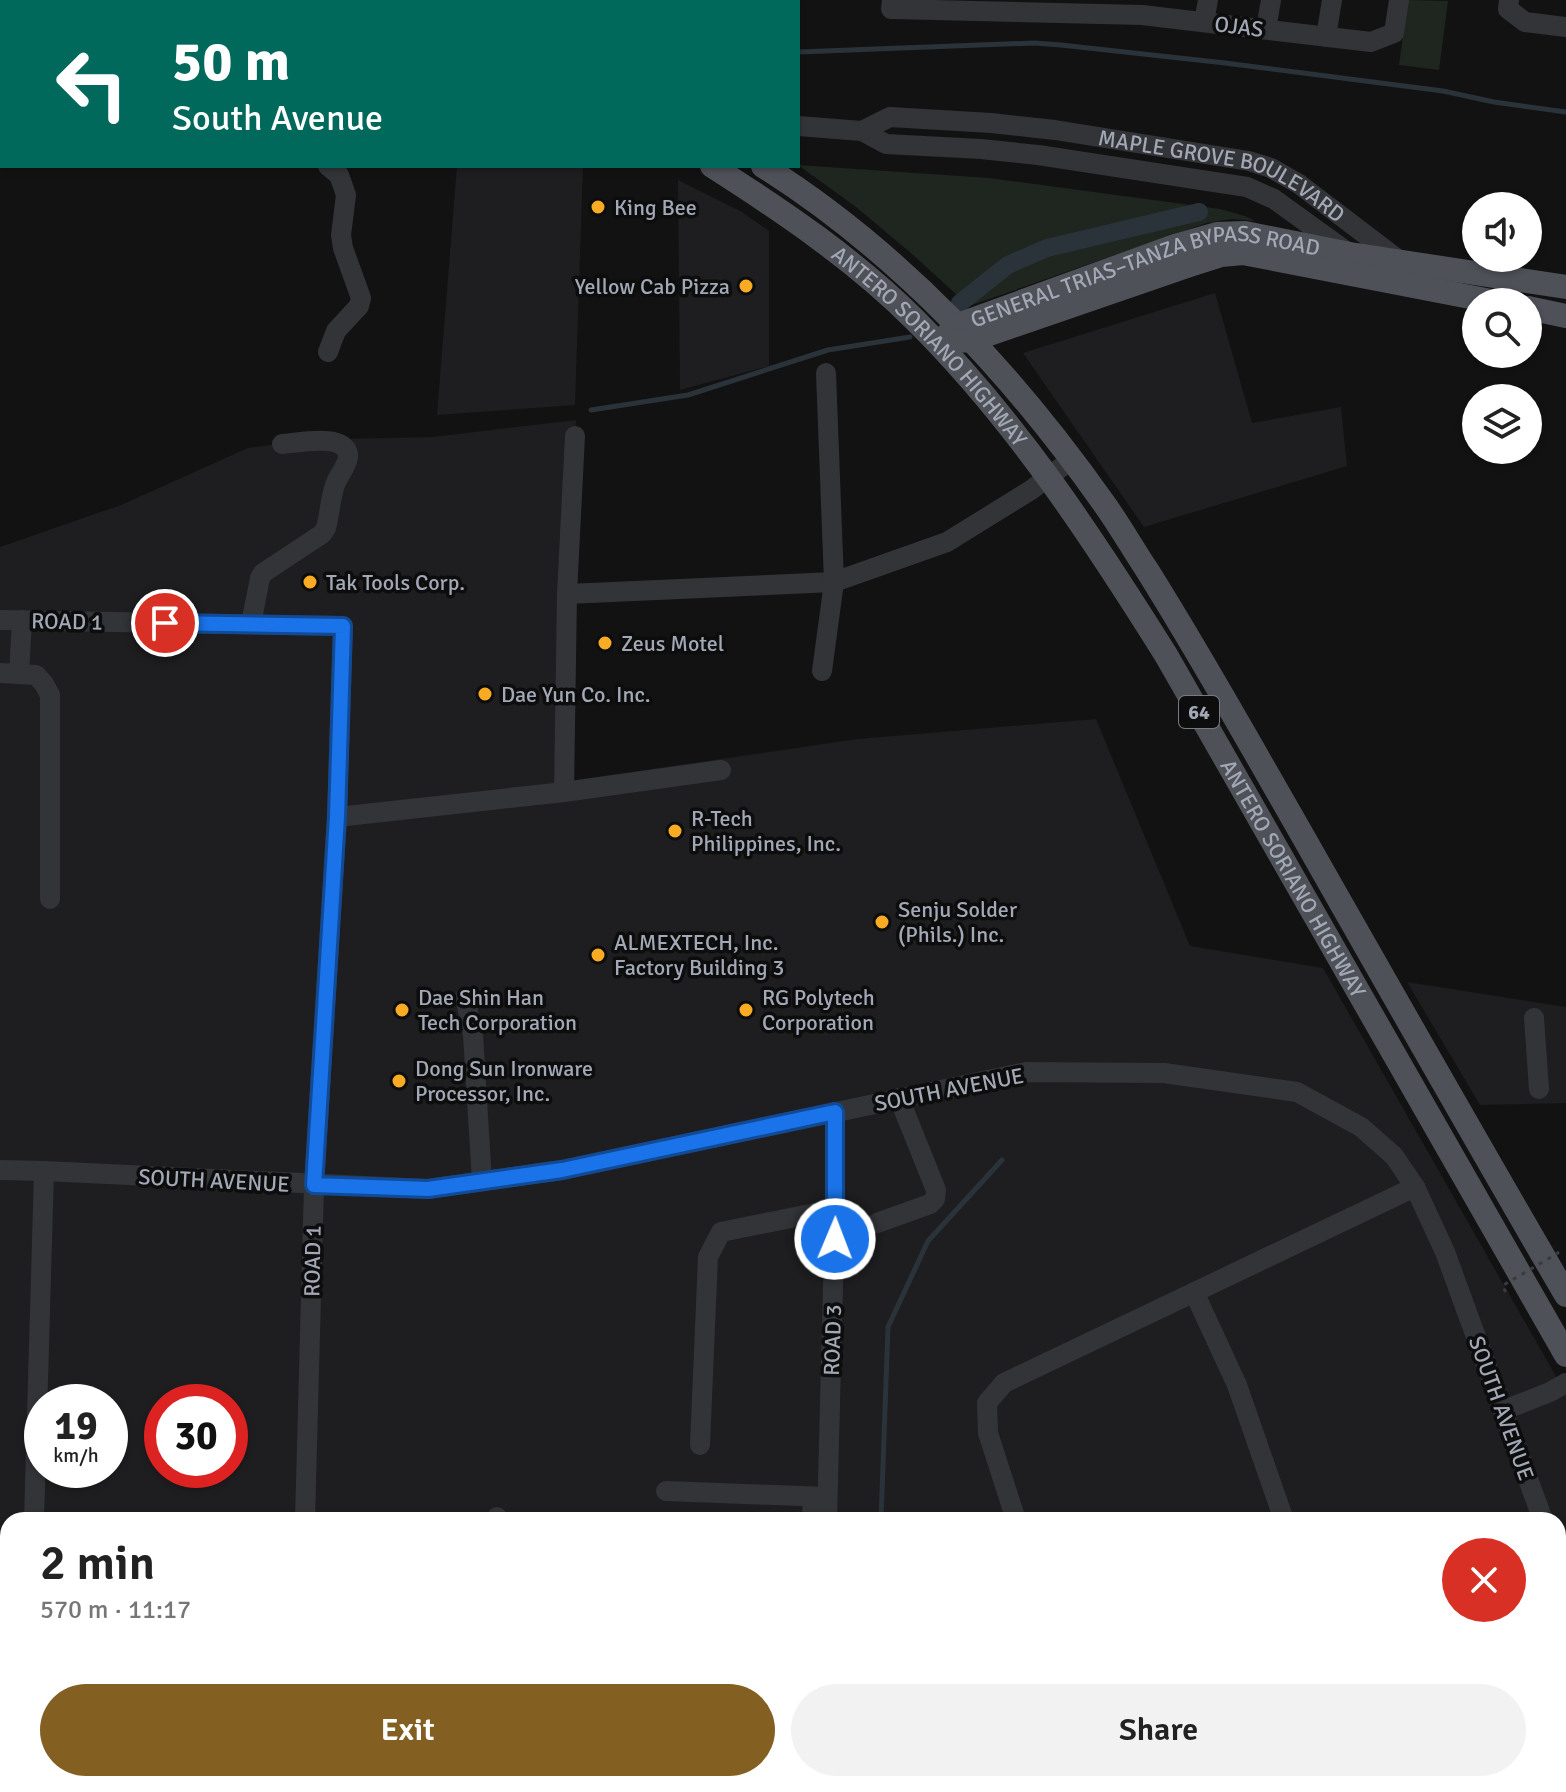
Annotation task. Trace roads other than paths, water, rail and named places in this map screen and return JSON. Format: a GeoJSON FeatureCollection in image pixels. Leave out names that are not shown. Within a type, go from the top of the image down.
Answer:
{"type":"FeatureCollection","features":[{"type":"Feature","properties":{"kind":"main road","name":"ANTERO SORIANO HIGHWAY"},"geometry":{"type":"LineString","coordinates":[[715,168],[779,209],[851,263],[915,319],[976,385],[1048,478],[1166,655],[1566,1355]]}},
{"type":"Feature","properties":{"kind":"main road","name":"ANTERO SORIANO HIGHWAY"},"geometry":{"type":"LineString","coordinates":[[766,168],[876,249],[928,294],[1022,397],[1106,507],[1179,622],[1566,1295]]}},
{"type":"Feature","properties":{"kind":"main road","name":"GENERAL TRIAS–TANZA BYPASS ROAD"},"geometry":{"type":"LineString","coordinates":[[938,344],[1156,253],[1217,234],[1245,233],[1350,254],[1397,271]]}},
{"type":"Feature","properties":{"kind":"main road","name":"GENERAL TRIAS–TANZA BYPASS ROAD"},"geometry":{"type":"LineString","coordinates":[[965,332],[1229,254],[1243,253],[1397,271]]}},
{"type":"Feature","properties":{"kind":"main road","name":"MAPLE GROVE BOULEVARD"},"geometry":{"type":"LineString","coordinates":[[1397,271],[1566,287]]}},
{"type":"Feature","properties":{"kind":"main road","name":"MAPLE GROVE BOULEVARD"},"geometry":{"type":"LineString","coordinates":[[1397,271],[1462,291]]}},
{"type":"Feature","properties":{"kind":"main road"},"geometry":{"type":"LineString","coordinates":[[1542,311],[1566,316]]}},
{"type":"Feature","properties":{"kind":"street"},"geometry":{"type":"LineString","coordinates":[[1204,22],[1208,0]]}},
{"type":"Feature","properties":{"kind":"street"},"geometry":{"type":"LineString","coordinates":[[1266,29],[1271,0]]}},
{"type":"Feature","properties":{"kind":"street"},"geometry":{"type":"LineString","coordinates":[[1326,37],[1332,0]]}},
{"type":"Feature","properties":{"kind":"street","name":"OJAS"},"geometry":{"type":"LineString","coordinates":[[892,4],[1144,7],[1204,22],[1371,42],[1394,33],[1399,0]]}},
{"type":"Feature","properties":{"kind":"street"},"geometry":{"type":"LineString","coordinates":[[1509,0],[1508,9],[1525,22],[1566,27]]}},
{"type":"Feature","properties":{"kind":"street","name":"MAPLE GROVE BOULEVARD"},"geometry":{"type":"LineString","coordinates":[[862,131],[890,117],[991,123],[1055,130],[1249,161],[1271,168],[1299,184],[1397,271]]}},
{"type":"Feature","properties":{"kind":"street","name":"MAPLE GROVE BOULEVARD"},"geometry":{"type":"LineString","coordinates":[[800,126],[862,131],[886,144],[1038,155],[1247,187],[1274,199],[1350,254]]}},
{"type":"Feature","properties":{"kind":"street"},"geometry":{"type":"LineString","coordinates":[[328,352],[336,331],[359,306],[361,298],[341,235],[346,195],[339,175],[330,168]]}},
{"type":"Feature","properties":{"kind":"street"},"geometry":{"type":"LineString","coordinates":[[822,671],[834,582],[826,373]]}},
{"type":"Feature","properties":{"kind":"street"},"geometry":{"type":"LineString","coordinates":[[564,792],[567,594],[575,436]]}},
{"type":"Feature","properties":{"kind":"street"},"geometry":{"type":"LineString","coordinates":[[251,624],[260,578],[322,534],[335,486],[347,462],[346,447],[341,443],[282,444]]}},
{"type":"Feature","properties":{"kind":"street"},"geometry":{"type":"LineString","coordinates":[[567,594],[834,582],[947,542],[1071,460]]}},
{"type":"Feature","properties":{"kind":"street","name":"ROAD 1"},"geometry":{"type":"LineString","coordinates":[[0,620],[343,626],[337,817],[314,1185],[305,1512]]}},
{"type":"Feature","properties":{"kind":"street"},"geometry":{"type":"LineString","coordinates":[[22,620],[10,673],[36,675],[50,695],[50,899]]}},
{"type":"Feature","properties":{"kind":"street"},"geometry":{"type":"LineString","coordinates":[[337,817],[564,792],[721,770]]}},
{"type":"Feature","properties":{"kind":"street"},"geometry":{"type":"LineString","coordinates":[[465,997],[473,1035],[482,1181]]}},
{"type":"Feature","properties":{"kind":"street"},"geometry":{"type":"LineString","coordinates":[[1534,1018],[1539,1089]]}},
{"type":"Feature","properties":{"kind":"street","name":"SOUTH AVENUE"},"geometry":{"type":"LineString","coordinates":[[0,1170],[428,1189],[562,1170],[1026,1072],[1164,1073],[1297,1092],[1361,1127],[1394,1156],[1415,1187],[1445,1252],[1540,1512]]}},
{"type":"Feature","properties":{"kind":"street"},"geometry":{"type":"LineString","coordinates":[[877,1223],[930,1204],[935,1199],[936,1190],[899,1098]]}},
{"type":"Feature","properties":{"kind":"street","name":"ROAD 3"},"geometry":{"type":"LineString","coordinates":[[825,1512],[820,1497],[835,1209],[835,1112]]}},
{"type":"Feature","properties":{"kind":"street"},"geometry":{"type":"LineString","coordinates":[[34,1512],[44,1171]]}},
{"type":"Feature","properties":{"kind":"street"},"geometry":{"type":"LineString","coordinates":[[1013,1512],[988,1433],[987,1403],[1004,1383],[1415,1187]]}},
{"type":"Feature","properties":{"kind":"street"},"geometry":{"type":"LineString","coordinates":[[700,1445],[708,1257],[721,1232],[835,1209]]}},
{"type":"Feature","properties":{"kind":"street"},"geometry":{"type":"LineString","coordinates":[[1194,1292],[1237,1385],[1281,1512]]}},
{"type":"Feature","properties":{"kind":"street"},"geometry":{"type":"LineString","coordinates":[[1504,1410],[1566,1383]]}},
{"type":"Feature","properties":{"kind":"street"},"geometry":{"type":"LineString","coordinates":[[666,1491],[820,1497],[815,1512]]}},
{"type":"Feature","properties":{"kind":"waterway"},"geometry":{"type":"LineString","coordinates":[[800,52],[1034,43],[1061,45],[1443,91],[1566,112]]}},
{"type":"Feature","properties":{"kind":"waterway"},"geometry":{"type":"LineString","coordinates":[[960,303],[1008,265],[1047,248],[1199,212]]}},
{"type":"Feature","properties":{"kind":"waterway"},"geometry":{"type":"LineString","coordinates":[[591,410],[688,395],[828,350],[910,337]]}},
{"type":"Feature","properties":{"kind":"waterway"},"geometry":{"type":"LineString","coordinates":[[881,1512],[888,1327],[928,1241],[1002,1160]]}},
{"type":"Feature","properties":{"kind":"place","name":"King Bee"},"geometry":{"type":"Point","coordinates":[598,207]}},
{"type":"Feature","properties":{"kind":"place","name":"Yellow Cab Pizza"},"geometry":{"type":"Point","coordinates":[746,286]}},
{"type":"Feature","properties":{"kind":"place","name":"Tak Tools Corp."},"geometry":{"type":"Point","coordinates":[310,582]}},
{"type":"Feature","properties":{"kind":"place","name":"Zeus Motel"},"geometry":{"type":"Point","coordinates":[605,643]}},
{"type":"Feature","properties":{"kind":"place","name":"Dae Yun Co. Inc."},"geometry":{"type":"Point","coordinates":[485,694]}},
{"type":"Feature","properties":{"kind":"place","name":"R-Tech Philippines, Inc."},"geometry":{"type":"Point","coordinates":[675,831]}},
{"type":"Feature","properties":{"kind":"place","name":"Senju Solder (Phils.) Inc."},"geometry":{"type":"Point","coordinates":[882,922]}},
{"type":"Feature","properties":{"kind":"place","name":"ALMEXTECH, Inc. Factory Building 3"},"geometry":{"type":"Point","coordinates":[598,955]}},
{"type":"Feature","properties":{"kind":"place","name":"Dae Shin Han Tech Corporation"},"geometry":{"type":"Point","coordinates":[402,1010]}},
{"type":"Feature","properties":{"kind":"place","name":"RG Polytech Corporation"},"geometry":{"type":"Point","coordinates":[746,1010]}},
{"type":"Feature","properties":{"kind":"place","name":"Dong Sun Ironware Processor, Inc."},"geometry":{"type":"Point","coordinates":[399,1081]}}]}
